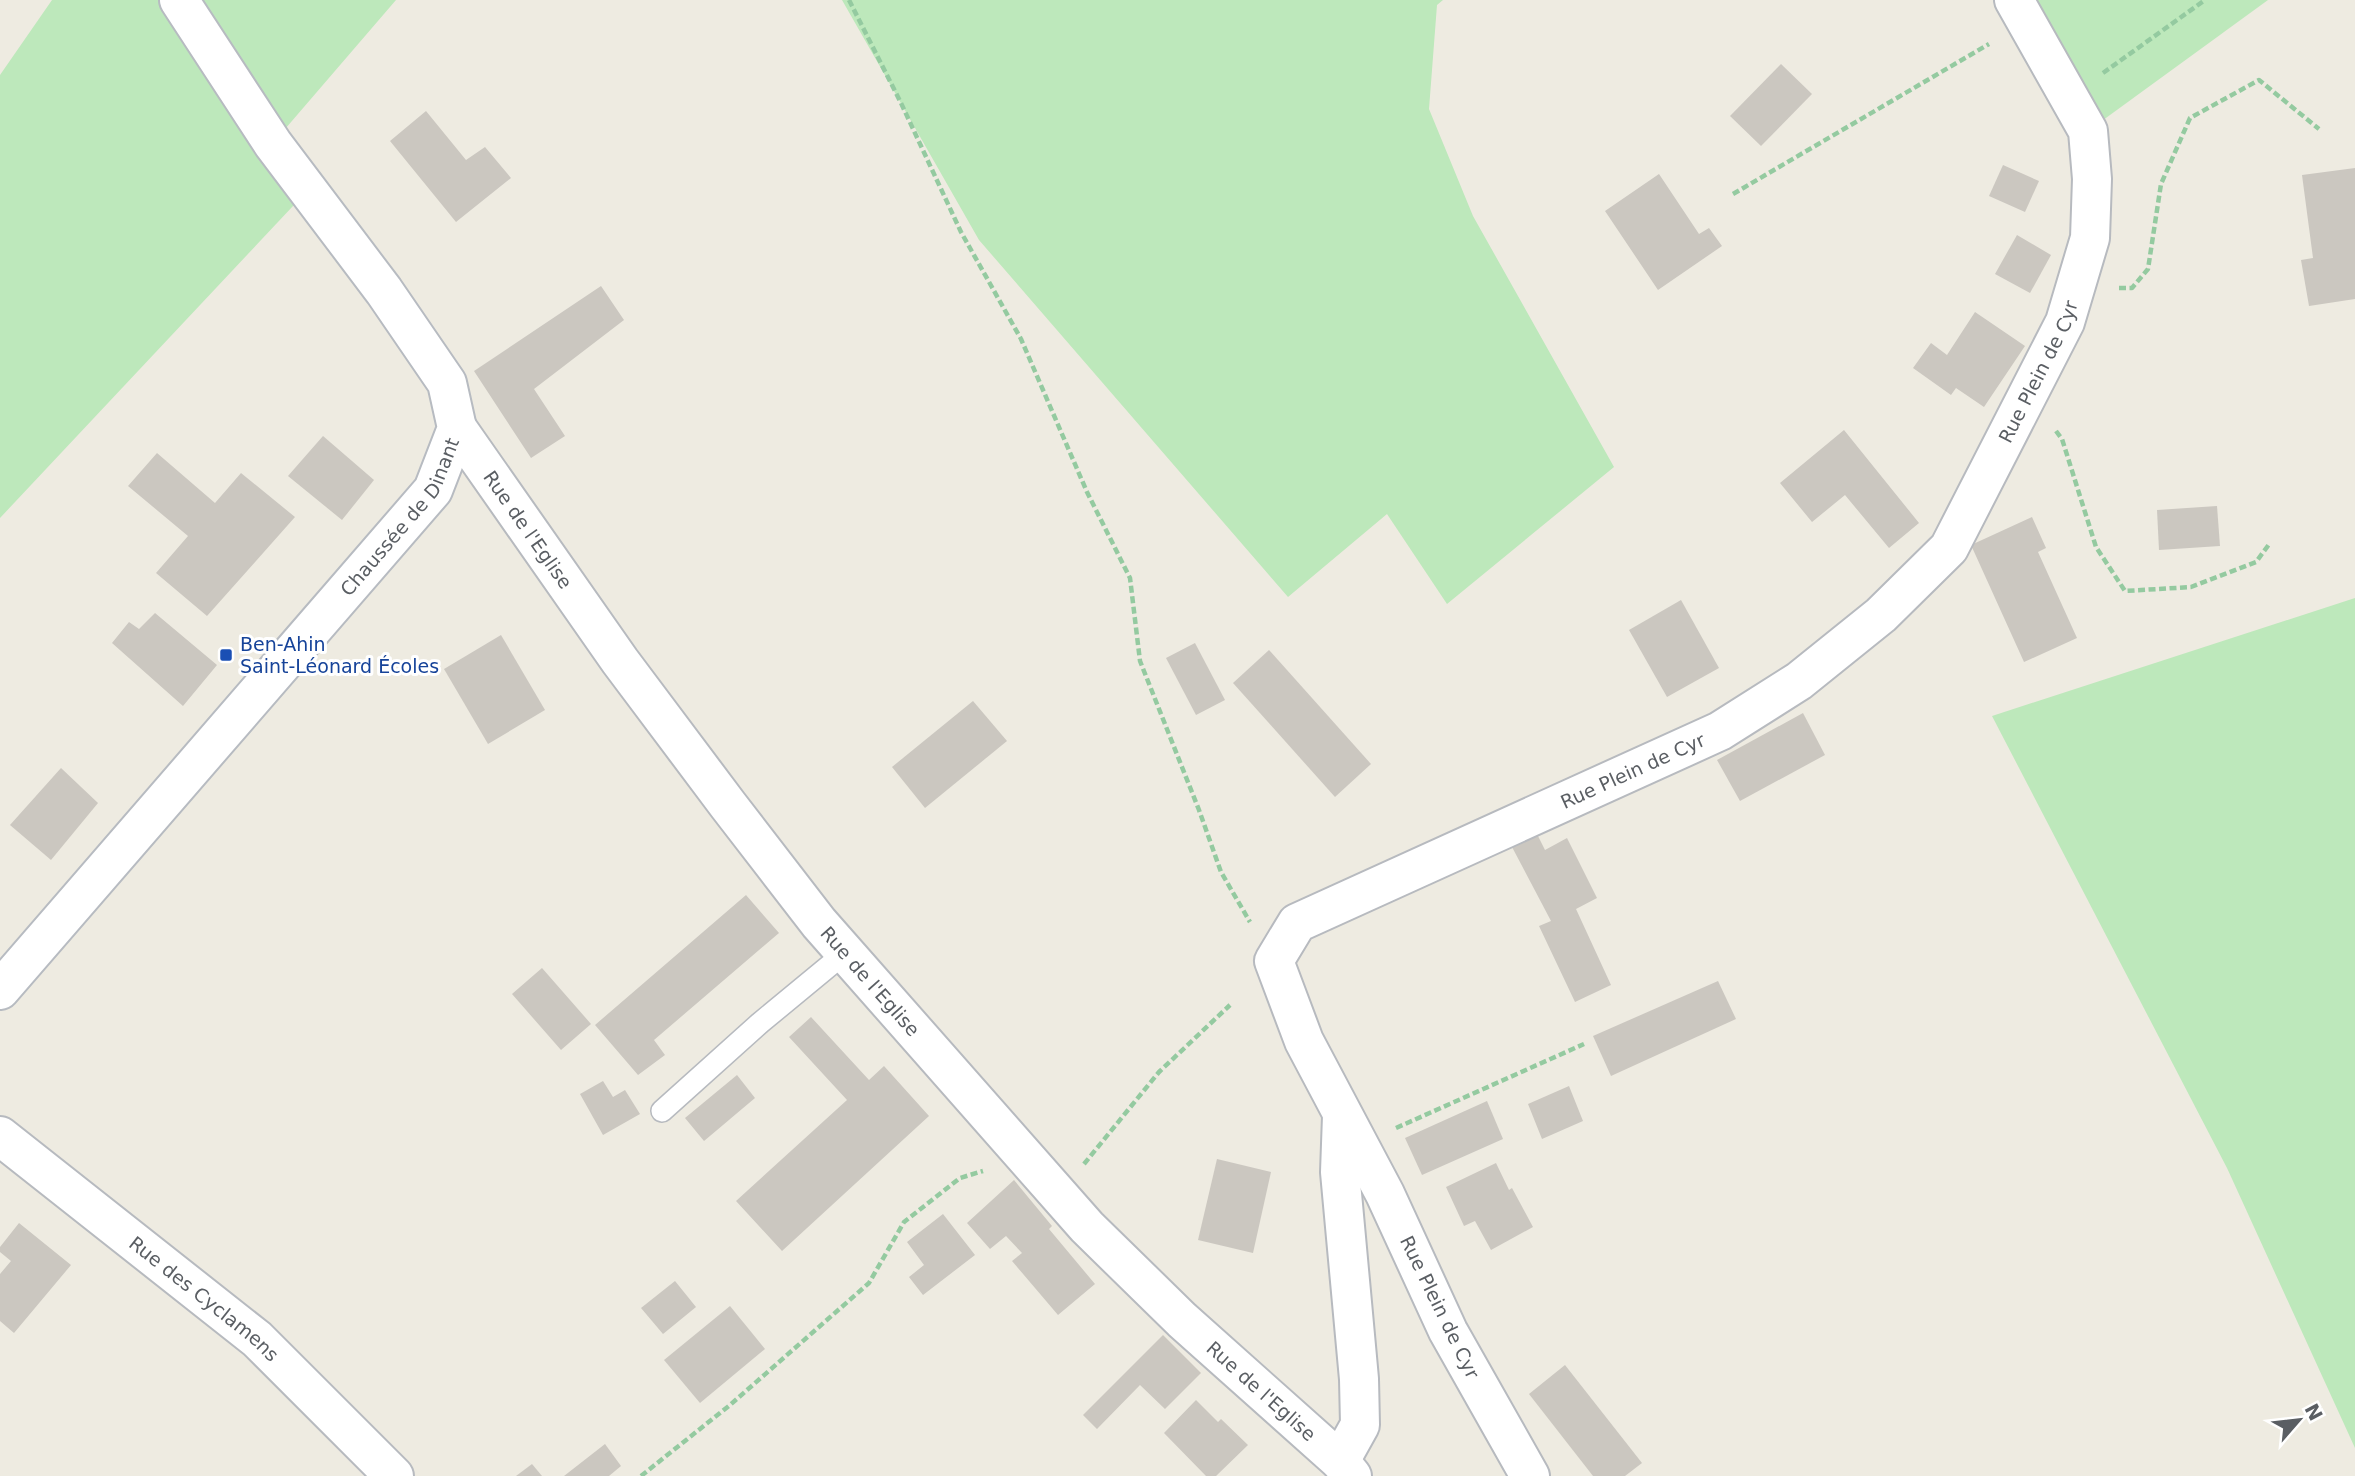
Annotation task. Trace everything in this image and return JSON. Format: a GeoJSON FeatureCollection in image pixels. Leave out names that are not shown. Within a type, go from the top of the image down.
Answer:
{"type":"FeatureCollection","features":[{"type":"Feature","properties":{"kind":"street","name":"Chaussée de Dinant"},"geometry":{"type":"LineString","coordinates":[[0,990],[433,491],[457,428],[447,383],[384,291],[273,144],[179,0]]}},
{"type":"Feature","properties":{"kind":"street","name":"Rue Plein de Cyr"},"geometry":{"type":"LineString","coordinates":[[1530,1476],[1448,1331],[1385,1194],[1304,1041],[1274,961],[1297,923],[1720,731],[1799,681],[1881,615],[1949,548],[2065,323],[2090,238],[2092,179],[2088,131],[2020,11]]}},
{"type":"Feature","properties":{"kind":"street","name":"Rue de l'Eglise"},"geometry":{"type":"LineString","coordinates":[[457,428],[620,661],[819,923],[1087,1227],[1182,1320],[1346,1469]]}},
{"type":"Feature","properties":{"kind":"street"},"geometry":{"type":"LineString","coordinates":[[1346,1469],[1360,1425],[1359,1379],[1340,1172],[1350,1129]]}},
{"type":"Feature","properties":{"kind":"street","name":"Rue des Cyclamens"},"geometry":{"type":"LineString","coordinates":[[0,1136],[257,1339],[394,1476]]}},
{"type":"Feature","properties":{"kind":"lane"},"geometry":{"type":"LineString","coordinates":[[662,1111],[760,1023],[846,953]]}},
{"type":"Feature","properties":{"kind":"path"},"geometry":{"type":"LineString","coordinates":[[849,0],[961,232],[1021,339],[1087,492],[1130,578],[1140,661],[1199,810],[1220,872],[1274,961]]}},
{"type":"Feature","properties":{"kind":"path"},"geometry":{"type":"LineString","coordinates":[[2068,97],[2205,0]]}},
{"type":"Feature","properties":{"kind":"path"},"geometry":{"type":"LineString","coordinates":[[1733,194],[2020,11]]}},
{"type":"Feature","properties":{"kind":"path"},"geometry":{"type":"LineString","coordinates":[[2076,286],[2132,288],[2148,269],[2161,184],[2190,118],[2259,80],[2319,129]]}},
{"type":"Feature","properties":{"kind":"path"},"geometry":{"type":"LineString","coordinates":[[2029,394],[2062,439],[2096,547],[2125,591],[2191,587],[2256,562],[2270,543]]}},
{"type":"Feature","properties":{"kind":"path"},"geometry":{"type":"LineString","coordinates":[[1059,1195],[1159,1072],[1230,1004]]}},
{"type":"Feature","properties":{"kind":"path"},"geometry":{"type":"LineString","coordinates":[[1350,1129],[1584,1044]]}},
{"type":"Feature","properties":{"kind":"path"},"geometry":{"type":"LineString","coordinates":[[641,1476],[730,1405],[869,1283],[904,1222],[960,1178],[1026,1157]]}},
{"type":"Feature","properties":{"kind":"green space"},"geometry":{"type":"Polygon","coordinates":[[[52,0],[396,0],[273,143],[309,189],[0,518],[0,75],[52,0]]]}},
{"type":"Feature","properties":{"kind":"green space"},"geometry":{"type":"Polygon","coordinates":[[[842,0],[1443,0],[1437,5],[1429,109],[1473,216],[1614,467],[1447,604],[1387,514],[1288,597],[979,240],[842,0]]]}},
{"type":"Feature","properties":{"kind":"green space"},"geometry":{"type":"Polygon","coordinates":[[[2014,0],[2268,0],[2088,131],[2014,0]]]}},
{"type":"Feature","properties":{"kind":"green space"},"geometry":{"type":"Polygon","coordinates":[[[2355,598],[2355,1448],[2227,1168],[1992,716],[2355,598]]]}},
{"type":"Feature","properties":{"kind":"building"},"geometry":{"type":"Polygon","coordinates":[[[1781,64],[1812,94],[1761,146],[1730,116],[1781,64]]]}},
{"type":"Feature","properties":{"kind":"building"},"geometry":{"type":"Polygon","coordinates":[[[426,111],[466,160],[485,147],[511,178],[456,222],[390,141],[426,111]]]}},
{"type":"Feature","properties":{"kind":"building"},"geometry":{"type":"Polygon","coordinates":[[[2003,165],[2039,181],[2025,212],[1989,196],[2003,165]]]}},
{"type":"Feature","properties":{"kind":"building"},"geometry":{"type":"Polygon","coordinates":[[[2355,168],[2355,299],[2309,306],[2301,260],[2313,258],[2302,175],[2355,168]]]}},
{"type":"Feature","properties":{"kind":"building"},"geometry":{"type":"Polygon","coordinates":[[[1659,174],[1699,234],[1709,228],[1722,246],[1658,290],[1605,211],[1659,174]]]}},
{"type":"Feature","properties":{"kind":"building"},"geometry":{"type":"Polygon","coordinates":[[[2017,235],[2051,255],[2030,293],[1995,274],[2017,235]]]}},
{"type":"Feature","properties":{"kind":"building"},"geometry":{"type":"Polygon","coordinates":[[[601,286],[624,320],[534,389],[565,436],[531,458],[474,371],[601,286]]]}},
{"type":"Feature","properties":{"kind":"building"},"geometry":{"type":"Polygon","coordinates":[[[1975,312],[2025,346],[1984,407],[1956,388],[1951,395],[1913,368],[1931,343],[1947,355],[1975,312]]]}},
{"type":"Feature","properties":{"kind":"building"},"geometry":{"type":"Polygon","coordinates":[[[1844,430],[1919,523],[1889,548],[1845,495],[1812,522],[1780,483],[1844,430]]]}},
{"type":"Feature","properties":{"kind":"building"},"geometry":{"type":"Polygon","coordinates":[[[323,436],[374,480],[342,520],[288,476],[323,436]]]}},
{"type":"Feature","properties":{"kind":"building"},"geometry":{"type":"Polygon","coordinates":[[[157,453],[215,503],[241,473],[295,517],[207,616],[156,573],[188,536],[128,486],[157,453]]]}},
{"type":"Feature","properties":{"kind":"building"},"geometry":{"type":"Polygon","coordinates":[[[2217,506],[2220,546],[2159,550],[2157,510],[2217,506]]]}},
{"type":"Feature","properties":{"kind":"building"},"geometry":{"type":"Polygon","coordinates":[[[2032,517],[2046,548],[2038,552],[2077,638],[2024,662],[1971,545],[2032,517]]]}},
{"type":"Feature","properties":{"kind":"building"},"geometry":{"type":"Polygon","coordinates":[[[1681,600],[1719,668],[1667,697],[1629,630],[1681,600]]]}},
{"type":"Feature","properties":{"kind":"building"},"geometry":{"type":"Polygon","coordinates":[[[155,613],[217,665],[183,706],[112,643],[129,622],[139,629],[155,613]]]}},
{"type":"Feature","properties":{"kind":"building"},"geometry":{"type":"Polygon","coordinates":[[[501,635],[545,710],[488,744],[444,669],[501,635]]]}},
{"type":"Feature","properties":{"kind":"building"},"geometry":{"type":"Polygon","coordinates":[[[1195,643],[1225,700],[1196,715],[1166,658],[1195,643]]]}},
{"type":"Feature","properties":{"kind":"building"},"geometry":{"type":"Polygon","coordinates":[[[1269,650],[1371,764],[1335,797],[1233,683],[1269,650]]]}},
{"type":"Feature","properties":{"kind":"building"},"geometry":{"type":"Polygon","coordinates":[[[973,701],[1007,741],[925,808],[892,767],[973,701]]]}},
{"type":"Feature","properties":{"kind":"building"},"geometry":{"type":"Polygon","coordinates":[[[1803,713],[1825,755],[1740,801],[1717,760],[1803,713]]]}},
{"type":"Feature","properties":{"kind":"building"},"geometry":{"type":"Polygon","coordinates":[[[61,768],[98,803],[51,860],[10,825],[61,768]]]}},
{"type":"Feature","properties":{"kind":"building"},"geometry":{"type":"Polygon","coordinates":[[[1537,834],[1545,850],[1567,838],[1597,898],[1576,909],[1611,985],[1575,1002],[1539,926],[1551,921],[1512,847],[1537,834]]]}},
{"type":"Feature","properties":{"kind":"building"},"geometry":{"type":"Polygon","coordinates":[[[746,895],[779,933],[654,1040],[665,1055],[638,1075],[595,1025],[746,895]]]}},
{"type":"Feature","properties":{"kind":"building"},"geometry":{"type":"Polygon","coordinates":[[[542,968],[591,1024],[561,1050],[512,994],[542,968]]]}},
{"type":"Feature","properties":{"kind":"building"},"geometry":{"type":"Polygon","coordinates":[[[1718,981],[1736,1019],[1611,1076],[1593,1036],[1718,981]]]}},
{"type":"Feature","properties":{"kind":"building"},"geometry":{"type":"Polygon","coordinates":[[[811,1017],[869,1080],[884,1066],[929,1116],[782,1251],[736,1201],[847,1100],[789,1037],[811,1017]]]}},
{"type":"Feature","properties":{"kind":"building"},"geometry":{"type":"Polygon","coordinates":[[[737,1075],[755,1098],[704,1141],[685,1118],[737,1075]]]}},
{"type":"Feature","properties":{"kind":"building"},"geometry":{"type":"Polygon","coordinates":[[[603,1081],[613,1097],[625,1090],[640,1114],[603,1135],[580,1094],[603,1081]]]}},
{"type":"Feature","properties":{"kind":"building"},"geometry":{"type":"Polygon","coordinates":[[[1569,1086],[1583,1121],[1542,1139],[1528,1104],[1569,1086]]]}},
{"type":"Feature","properties":{"kind":"building"},"geometry":{"type":"Polygon","coordinates":[[[1487,1101],[1503,1139],[1422,1175],[1405,1138],[1487,1101]]]}},
{"type":"Feature","properties":{"kind":"building"},"geometry":{"type":"Polygon","coordinates":[[[1217,1159],[1271,1172],[1253,1253],[1198,1240],[1217,1159]]]}},
{"type":"Feature","properties":{"kind":"building"},"geometry":{"type":"Polygon","coordinates":[[[1496,1163],[1509,1190],[1512,1188],[1533,1227],[1491,1250],[1475,1221],[1464,1226],[1446,1187],[1496,1163]]]}},
{"type":"Feature","properties":{"kind":"building"},"geometry":{"type":"Polygon","coordinates":[[[1014,1180],[1052,1226],[1049,1229],[1095,1284],[1058,1315],[1012,1261],[1022,1253],[1006,1236],[990,1249],[967,1223],[1014,1180]]]}},
{"type":"Feature","properties":{"kind":"building"},"geometry":{"type":"Polygon","coordinates":[[[943,1214],[975,1255],[923,1295],[909,1277],[924,1265],[907,1242],[943,1214]]]}},
{"type":"Feature","properties":{"kind":"building"},"geometry":{"type":"Polygon","coordinates":[[[19,1223],[71,1265],[14,1333],[0,1321],[0,1274],[11,1261],[0,1252],[0,1247],[19,1223]]]}},
{"type":"Feature","properties":{"kind":"building"},"geometry":{"type":"Polygon","coordinates":[[[675,1281],[696,1307],[663,1334],[641,1308],[675,1281]]]}},
{"type":"Feature","properties":{"kind":"building"},"geometry":{"type":"Polygon","coordinates":[[[730,1306],[765,1349],[700,1403],[664,1360],[730,1306]]]}},
{"type":"Feature","properties":{"kind":"building"},"geometry":{"type":"Polygon","coordinates":[[[1163,1335],[1201,1373],[1165,1409],[1140,1385],[1097,1429],[1083,1415],[1163,1335]]]}},
{"type":"Feature","properties":{"kind":"building"},"geometry":{"type":"Polygon","coordinates":[[[1565,1365],[1642,1463],[1625,1476],[1593,1476],[1529,1394],[1565,1365]]]}},
{"type":"Feature","properties":{"kind":"building"},"geometry":{"type":"Polygon","coordinates":[[[1196,1400],[1218,1422],[1221,1419],[1248,1445],[1216,1476],[1206,1476],[1164,1433],[1196,1400]]]}},
{"type":"Feature","properties":{"kind":"building"},"geometry":{"type":"Polygon","coordinates":[[[605,1444],[621,1466],[609,1476],[564,1476],[605,1444]]]}},
{"type":"Feature","properties":{"kind":"building"},"geometry":{"type":"Polygon","coordinates":[[[532,1464],[542,1476],[516,1476],[532,1464]]]}},
{"type":"Feature","properties":{"kind":"place","name":"Ben-Ahin Saint-Léonard Écoles"},"geometry":{"type":"Point","coordinates":[226,655]}}]}
